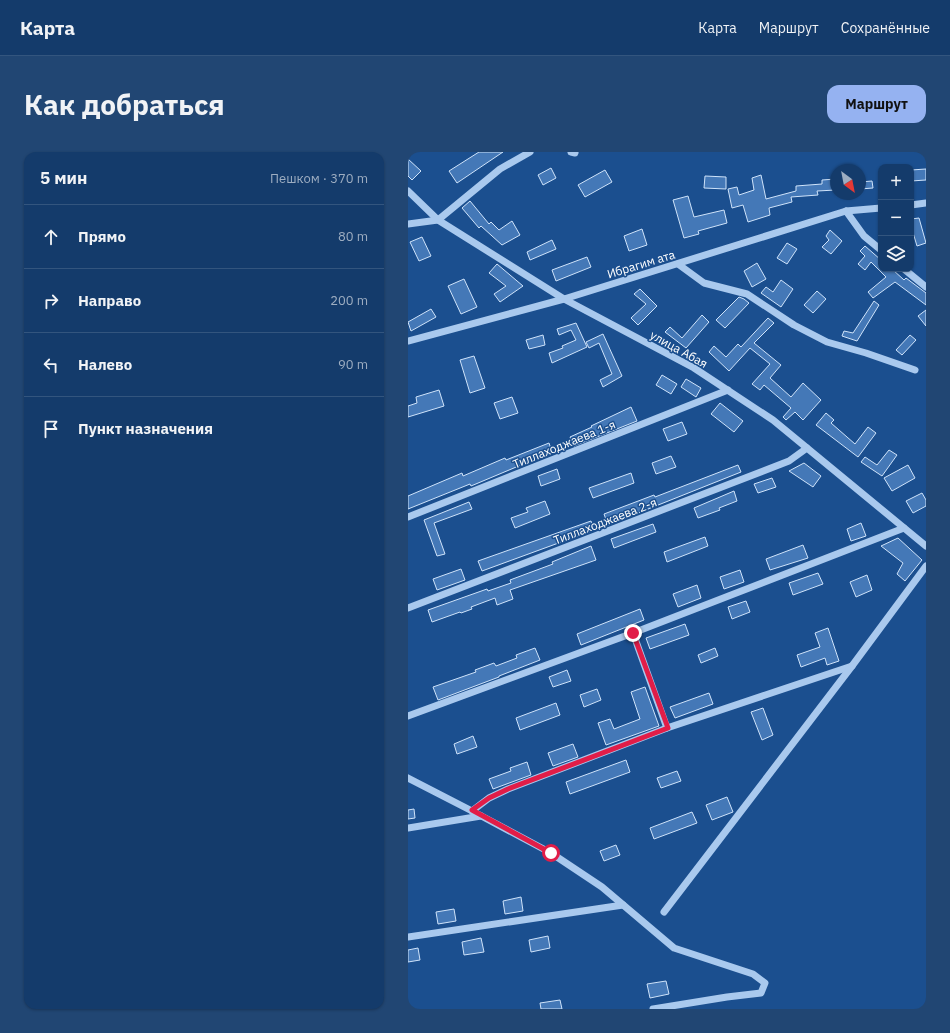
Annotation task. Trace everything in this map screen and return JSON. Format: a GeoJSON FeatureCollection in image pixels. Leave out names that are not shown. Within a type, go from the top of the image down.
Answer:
{"type":"FeatureCollection","features":[{"type":"Feature","properties":{"kind":"street"},"geometry":{"type":"LineString","coordinates":[[408,224],[438,220],[500,169],[530,152]]}},
{"type":"Feature","properties":{"kind":"street","name":"улица Абая"},"geometry":{"type":"LineString","coordinates":[[408,191],[438,220],[564,299],[694,368],[774,420],[926,546]]}},
{"type":"Feature","properties":{"kind":"street"},"geometry":{"type":"LineString","coordinates":[[914,205],[926,203]]}},
{"type":"Feature","properties":{"kind":"street","name":"Ибрагим ата"},"geometry":{"type":"LineString","coordinates":[[408,341],[564,299],[846,212],[878,208]]}},
{"type":"Feature","properties":{"kind":"street"},"geometry":{"type":"LineString","coordinates":[[846,212],[864,236],[878,248]]}},
{"type":"Feature","properties":{"kind":"street"},"geometry":{"type":"LineString","coordinates":[[678,264],[704,283],[747,294],[794,325],[826,342],[866,353],[915,370]]}},
{"type":"Feature","properties":{"kind":"street"},"geometry":{"type":"LineString","coordinates":[[908,272],[926,287]]}},
{"type":"Feature","properties":{"kind":"street","name":"Тиллаходжаева 1-я"},"geometry":{"type":"LineString","coordinates":[[408,517],[728,390]]}},
{"type":"Feature","properties":{"kind":"street","name":"Тиллаходжаева 2-я"},"geometry":{"type":"LineString","coordinates":[[408,608],[789,462],[807,448]]}},
{"type":"Feature","properties":{"kind":"street"},"geometry":{"type":"LineString","coordinates":[[408,716],[633,633],[904,528]]}},
{"type":"Feature","properties":{"kind":"street"},"geometry":{"type":"LineString","coordinates":[[664,912],[852,666],[926,566]]}},
{"type":"Feature","properties":{"kind":"street"},"geometry":{"type":"LineString","coordinates":[[633,633],[668,728]]}},
{"type":"Feature","properties":{"kind":"street"},"geometry":{"type":"LineString","coordinates":[[472,810],[489,798],[508,789],[668,728],[852,666]]}},
{"type":"Feature","properties":{"kind":"street"},"geometry":{"type":"LineString","coordinates":[[408,778],[472,810],[551,853],[602,887],[674,948],[754,974],[765,983],[761,993],[653,1009]]}},
{"type":"Feature","properties":{"kind":"street"},"geometry":{"type":"LineString","coordinates":[[408,828],[481,816]]}},
{"type":"Feature","properties":{"kind":"street"},"geometry":{"type":"LineString","coordinates":[[408,937],[623,905]]}},
{"type":"Feature","properties":{"kind":"building"},"geometry":{"type":"Polygon","coordinates":[[[479,152],[503,152],[457,183],[449,171],[479,152]]]}},
{"type":"Feature","properties":{"kind":"building"},"geometry":{"type":"Polygon","coordinates":[[[408,159],[421,171],[412,180],[408,176],[408,159]]]}},
{"type":"Feature","properties":{"kind":"building"},"geometry":{"type":"Polygon","coordinates":[[[551,168],[556,178],[543,185],[538,175],[551,168]]]}},
{"type":"Feature","properties":{"kind":"building"},"geometry":{"type":"Polygon","coordinates":[[[926,169],[926,180],[914,181],[914,170],[926,169]]]}},
{"type":"Feature","properties":{"kind":"building"},"geometry":{"type":"Polygon","coordinates":[[[605,170],[612,182],[585,197],[578,185],[605,170]]]}},
{"type":"Feature","properties":{"kind":"building"},"geometry":{"type":"Polygon","coordinates":[[[761,175],[766,199],[796,191],[796,186],[822,184],[822,180],[830,179],[830,190],[817,191],[818,195],[791,197],[792,202],[769,208],[770,215],[748,222],[743,205],[732,208],[728,189],[737,187],[739,195],[754,190],[752,178],[761,175]]]}},
{"type":"Feature","properties":{"kind":"building"},"geometry":{"type":"Polygon","coordinates":[[[705,176],[726,177],[726,189],[704,188],[705,176]]]}},
{"type":"Feature","properties":{"kind":"building"},"geometry":{"type":"Polygon","coordinates":[[[872,181],[873,188],[866,189],[866,182],[872,181]]]}},
{"type":"Feature","properties":{"kind":"building"},"geometry":{"type":"Polygon","coordinates":[[[688,196],[694,217],[724,210],[727,223],[698,231],[699,234],[684,238],[673,200],[688,196]]]}},
{"type":"Feature","properties":{"kind":"building"},"geometry":{"type":"Polygon","coordinates":[[[470,201],[489,224],[491,222],[499,230],[512,221],[520,235],[502,245],[481,226],[479,228],[462,208],[470,201]]]}},
{"type":"Feature","properties":{"kind":"building"},"geometry":{"type":"Polygon","coordinates":[[[919,218],[926,243],[917,246],[914,236],[914,219],[919,218]]]}},
{"type":"Feature","properties":{"kind":"building"},"geometry":{"type":"Polygon","coordinates":[[[642,229],[647,245],[629,251],[624,236],[642,229]]]}},
{"type":"Feature","properties":{"kind":"building"},"geometry":{"type":"Polygon","coordinates":[[[830,230],[842,241],[831,254],[822,247],[829,240],[826,236],[830,230]]]}},
{"type":"Feature","properties":{"kind":"building"},"geometry":{"type":"Polygon","coordinates":[[[422,237],[431,256],[419,261],[410,242],[422,237]]]}},
{"type":"Feature","properties":{"kind":"building"},"geometry":{"type":"Polygon","coordinates":[[[552,240],[556,249],[530,260],[527,252],[552,240]]]}},
{"type":"Feature","properties":{"kind":"building"},"geometry":{"type":"Polygon","coordinates":[[[787,243],[797,249],[787,264],[777,258],[787,243]]]}},
{"type":"Feature","properties":{"kind":"building"},"geometry":{"type":"Polygon","coordinates":[[[865,246],[878,257],[878,269],[871,262],[865,270],[858,264],[865,256],[860,251],[865,246]]]}},
{"type":"Feature","properties":{"kind":"building"},"geometry":{"type":"Polygon","coordinates":[[[587,257],[591,267],[556,281],[552,270],[587,257]]]}},
{"type":"Feature","properties":{"kind":"building"},"geometry":{"type":"Polygon","coordinates":[[[757,263],[766,279],[752,287],[744,271],[757,263]]]}},
{"type":"Feature","properties":{"kind":"building"},"geometry":{"type":"Polygon","coordinates":[[[497,264],[523,286],[500,302],[494,294],[506,286],[489,273],[497,264]]]}},
{"type":"Feature","properties":{"kind":"building"},"geometry":{"type":"Polygon","coordinates":[[[881,272],[895,272],[904,280],[906,278],[926,293],[926,305],[895,282],[873,298],[868,292],[886,277],[881,272]]]}},
{"type":"Feature","properties":{"kind":"building"},"geometry":{"type":"Polygon","coordinates":[[[464,279],[477,307],[461,314],[448,286],[464,279]]]}},
{"type":"Feature","properties":{"kind":"building"},"geometry":{"type":"Polygon","coordinates":[[[781,280],[793,289],[781,307],[761,293],[766,287],[773,292],[781,280]]]}},
{"type":"Feature","properties":{"kind":"building"},"geometry":{"type":"Polygon","coordinates":[[[640,289],[657,306],[638,325],[631,318],[646,304],[634,294],[640,289]]]}},
{"type":"Feature","properties":{"kind":"building"},"geometry":{"type":"Polygon","coordinates":[[[817,291],[826,299],[813,313],[804,305],[817,291]]]}},
{"type":"Feature","properties":{"kind":"building"},"geometry":{"type":"Polygon","coordinates":[[[739,297],[749,303],[725,328],[716,320],[739,297]]]}},
{"type":"Feature","properties":{"kind":"building"},"geometry":{"type":"Polygon","coordinates":[[[874,301],[879,305],[857,341],[842,336],[844,331],[853,333],[874,301]]]}},
{"type":"Feature","properties":{"kind":"building"},"geometry":{"type":"Polygon","coordinates":[[[431,309],[436,317],[411,331],[408,322],[431,309]]]}},
{"type":"Feature","properties":{"kind":"building"},"geometry":{"type":"Polygon","coordinates":[[[926,310],[926,326],[918,316],[926,310]]]}},
{"type":"Feature","properties":{"kind":"building"},"geometry":{"type":"Polygon","coordinates":[[[702,315],[709,322],[686,348],[665,332],[670,327],[682,338],[702,315]]]}},
{"type":"Feature","properties":{"kind":"building"},"geometry":{"type":"Polygon","coordinates":[[[768,318],[774,323],[754,343],[781,365],[770,378],[791,397],[803,383],[821,400],[803,420],[795,412],[786,420],[783,417],[791,408],[764,385],[760,390],[752,384],[770,364],[750,348],[729,371],[709,352],[714,346],[726,357],[738,344],[741,347],[768,318]]]}},
{"type":"Feature","properties":{"kind":"building"},"geometry":{"type":"Polygon","coordinates":[[[576,323],[587,347],[552,363],[549,353],[563,348],[562,346],[576,340],[571,330],[559,335],[557,329],[576,323]]]}},
{"type":"Feature","properties":{"kind":"building"},"geometry":{"type":"Polygon","coordinates":[[[603,334],[622,376],[603,387],[600,380],[612,374],[599,343],[589,348],[586,342],[603,334]]]}},
{"type":"Feature","properties":{"kind":"building"},"geometry":{"type":"Polygon","coordinates":[[[543,335],[545,345],[529,349],[526,340],[543,335]]]}},
{"type":"Feature","properties":{"kind":"building"},"geometry":{"type":"Polygon","coordinates":[[[910,335],[916,340],[902,355],[896,350],[910,335]]]}},
{"type":"Feature","properties":{"kind":"building"},"geometry":{"type":"Polygon","coordinates":[[[474,356],[485,388],[470,393],[460,360],[474,356]]]}},
{"type":"Feature","properties":{"kind":"building"},"geometry":{"type":"Polygon","coordinates":[[[662,375],[677,384],[671,394],[656,385],[662,375]]]}},
{"type":"Feature","properties":{"kind":"building"},"geometry":{"type":"Polygon","coordinates":[[[686,379],[701,388],[696,397],[681,387],[686,379]]]}},
{"type":"Feature","properties":{"kind":"building"},"geometry":{"type":"Polygon","coordinates":[[[439,390],[444,406],[408,417],[408,406],[417,403],[416,397],[439,390]]]}},
{"type":"Feature","properties":{"kind":"building"},"geometry":{"type":"Polygon","coordinates":[[[512,397],[518,413],[500,419],[494,403],[512,397]]]}},
{"type":"Feature","properties":{"kind":"building"},"geometry":{"type":"Polygon","coordinates":[[[720,403],[743,421],[734,432],[711,414],[720,403]]]}},
{"type":"Feature","properties":{"kind":"building"},"geometry":{"type":"Polygon","coordinates":[[[631,407],[637,421],[574,446],[570,437],[631,407]]]}},
{"type":"Feature","properties":{"kind":"building"},"geometry":{"type":"Polygon","coordinates":[[[826,413],[834,420],[831,423],[855,444],[868,427],[876,433],[858,457],[816,425],[826,413]]]}},
{"type":"Feature","properties":{"kind":"building"},"geometry":{"type":"Polygon","coordinates":[[[682,422],[687,434],[668,441],[663,429],[682,422]]]}},
{"type":"Feature","properties":{"kind":"building"},"geometry":{"type":"Polygon","coordinates":[[[549,443],[552,452],[471,486],[470,484],[408,509],[408,496],[462,473],[463,476],[505,458],[506,460],[549,443]]]}},
{"type":"Feature","properties":{"kind":"building"},"geometry":{"type":"Polygon","coordinates":[[[889,450],[897,455],[882,476],[861,462],[865,457],[877,465],[889,450]]]}},
{"type":"Feature","properties":{"kind":"building"},"geometry":{"type":"Polygon","coordinates":[[[671,456],[676,467],[656,474],[652,463],[671,456]]]}},
{"type":"Feature","properties":{"kind":"building"},"geometry":{"type":"Polygon","coordinates":[[[804,463],[821,476],[813,487],[789,471],[804,463]]]}},
{"type":"Feature","properties":{"kind":"building"},"geometry":{"type":"Polygon","coordinates":[[[738,465],[741,472],[608,525],[604,514],[654,495],[655,497],[738,465]]]}},
{"type":"Feature","properties":{"kind":"building"},"geometry":{"type":"Polygon","coordinates":[[[908,465],[915,478],[892,491],[884,478],[908,465]]]}},
{"type":"Feature","properties":{"kind":"building"},"geometry":{"type":"Polygon","coordinates":[[[557,469],[560,479],[541,486],[538,476],[557,469]]]}},
{"type":"Feature","properties":{"kind":"building"},"geometry":{"type":"Polygon","coordinates":[[[631,473],[634,483],[593,498],[589,488],[631,473]]]}},
{"type":"Feature","properties":{"kind":"building"},"geometry":{"type":"Polygon","coordinates":[[[772,478],[776,487],[758,493],[754,484],[772,478]]]}},
{"type":"Feature","properties":{"kind":"building"},"geometry":{"type":"Polygon","coordinates":[[[734,491],[737,501],[719,508],[720,510],[698,518],[694,508],[734,491]]]}},
{"type":"Feature","properties":{"kind":"building"},"geometry":{"type":"Polygon","coordinates":[[[922,493],[926,500],[926,506],[913,513],[906,501],[922,493]]]}},
{"type":"Feature","properties":{"kind":"building"},"geometry":{"type":"Polygon","coordinates":[[[545,501],[550,514],[515,528],[511,518],[528,512],[526,508],[545,501]]]}},
{"type":"Feature","properties":{"kind":"building"},"geometry":{"type":"Polygon","coordinates":[[[469,502],[472,509],[434,523],[445,554],[437,556],[424,520],[469,502]]]}},
{"type":"Feature","properties":{"kind":"building"},"geometry":{"type":"Polygon","coordinates":[[[591,521],[594,530],[482,571],[478,561],[591,521]]]}},
{"type":"Feature","properties":{"kind":"building"},"geometry":{"type":"Polygon","coordinates":[[[861,523],[866,536],[851,541],[847,529],[861,523]]]}},
{"type":"Feature","properties":{"kind":"building"},"geometry":{"type":"Polygon","coordinates":[[[653,524],[656,532],[614,548],[611,539],[653,524]]]}},
{"type":"Feature","properties":{"kind":"building"},"geometry":{"type":"Polygon","coordinates":[[[705,537],[708,546],[667,562],[664,552],[705,537]]]}},
{"type":"Feature","properties":{"kind":"building"},"geometry":{"type":"Polygon","coordinates":[[[898,538],[922,560],[905,581],[897,574],[903,563],[881,546],[898,538]]]}},
{"type":"Feature","properties":{"kind":"building"},"geometry":{"type":"Polygon","coordinates":[[[803,545],[808,558],[770,570],[766,559],[803,545]]]}},
{"type":"Feature","properties":{"kind":"building"},"geometry":{"type":"Polygon","coordinates":[[[591,546],[596,560],[510,590],[513,599],[497,605],[495,598],[471,607],[472,609],[432,622],[428,610],[487,589],[488,591],[511,583],[510,580],[553,564],[552,562],[591,546]]]}},
{"type":"Feature","properties":{"kind":"building"},"geometry":{"type":"Polygon","coordinates":[[[461,569],[465,580],[437,590],[433,579],[461,569]]]}},
{"type":"Feature","properties":{"kind":"building"},"geometry":{"type":"Polygon","coordinates":[[[740,570],[744,582],[724,589],[720,577],[740,570]]]}},
{"type":"Feature","properties":{"kind":"building"},"geometry":{"type":"Polygon","coordinates":[[[818,573],[823,584],[793,595],[789,583],[818,573]]]}},
{"type":"Feature","properties":{"kind":"building"},"geometry":{"type":"Polygon","coordinates":[[[867,575],[872,590],[856,597],[850,582],[867,575]]]}},
{"type":"Feature","properties":{"kind":"building"},"geometry":{"type":"Polygon","coordinates":[[[697,585],[701,598],[678,607],[673,594],[697,585]]]}},
{"type":"Feature","properties":{"kind":"building"},"geometry":{"type":"Polygon","coordinates":[[[746,601],[750,612],[732,619],[728,607],[746,601]]]}},
{"type":"Feature","properties":{"kind":"building"},"geometry":{"type":"Polygon","coordinates":[[[640,609],[644,620],[581,645],[577,634],[640,609]]]}},
{"type":"Feature","properties":{"kind":"building"},"geometry":{"type":"Polygon","coordinates":[[[685,624],[689,635],[650,649],[646,638],[685,624]]]}},
{"type":"Feature","properties":{"kind":"building"},"geometry":{"type":"Polygon","coordinates":[[[828,628],[839,661],[827,665],[825,658],[801,667],[797,655],[820,647],[815,633],[828,628]]]}},
{"type":"Feature","properties":{"kind":"building"},"geometry":{"type":"Polygon","coordinates":[[[535,648],[540,660],[438,700],[433,687],[476,672],[475,670],[494,663],[496,666],[517,658],[516,655],[535,648]]]}},
{"type":"Feature","properties":{"kind":"building"},"geometry":{"type":"Polygon","coordinates":[[[715,648],[718,656],[701,663],[698,655],[715,648]]]}},
{"type":"Feature","properties":{"kind":"building"},"geometry":{"type":"Polygon","coordinates":[[[567,670],[571,681],[553,687],[549,677],[567,670]]]}},
{"type":"Feature","properties":{"kind":"building"},"geometry":{"type":"Polygon","coordinates":[[[645,687],[659,726],[606,745],[598,723],[610,719],[614,729],[640,719],[631,692],[645,687]]]}},
{"type":"Feature","properties":{"kind":"building"},"geometry":{"type":"Polygon","coordinates":[[[597,689],[601,700],[584,707],[580,695],[597,689]]]}},
{"type":"Feature","properties":{"kind":"building"},"geometry":{"type":"Polygon","coordinates":[[[709,693],[713,704],[675,718],[670,707],[709,693]]]}},
{"type":"Feature","properties":{"kind":"building"},"geometry":{"type":"Polygon","coordinates":[[[556,703],[560,715],[520,730],[516,718],[556,703]]]}},
{"type":"Feature","properties":{"kind":"building"},"geometry":{"type":"Polygon","coordinates":[[[763,708],[773,735],[762,740],[751,712],[763,708]]]}},
{"type":"Feature","properties":{"kind":"building"},"geometry":{"type":"Polygon","coordinates":[[[473,736],[477,747],[457,754],[454,744],[473,736]]]}},
{"type":"Feature","properties":{"kind":"building"},"geometry":{"type":"Polygon","coordinates":[[[573,744],[578,757],[553,766],[548,753],[573,744]]]}},
{"type":"Feature","properties":{"kind":"building"},"geometry":{"type":"Polygon","coordinates":[[[626,760],[630,772],[570,794],[566,782],[626,760]]]}},
{"type":"Feature","properties":{"kind":"building"},"geometry":{"type":"Polygon","coordinates":[[[527,762],[531,775],[493,789],[489,779],[511,771],[510,768],[527,762]]]}},
{"type":"Feature","properties":{"kind":"building"},"geometry":{"type":"Polygon","coordinates":[[[677,771],[681,781],[661,788],[657,778],[677,771]]]}},
{"type":"Feature","properties":{"kind":"building"},"geometry":{"type":"Polygon","coordinates":[[[727,797],[733,812],[712,820],[706,805],[727,797]]]}},
{"type":"Feature","properties":{"kind":"building"},"geometry":{"type":"Polygon","coordinates":[[[414,809],[415,818],[408,819],[408,810],[414,809]]]}},
{"type":"Feature","properties":{"kind":"building"},"geometry":{"type":"Polygon","coordinates":[[[692,812],[697,823],[654,839],[650,828],[692,812]]]}},
{"type":"Feature","properties":{"kind":"building"},"geometry":{"type":"Polygon","coordinates":[[[616,845],[620,855],[604,861],[600,851],[616,845]]]}},
{"type":"Feature","properties":{"kind":"building"},"geometry":{"type":"Polygon","coordinates":[[[521,897],[523,911],[505,914],[503,901],[521,897]]]}},
{"type":"Feature","properties":{"kind":"building"},"geometry":{"type":"Polygon","coordinates":[[[454,909],[456,921],[438,924],[436,912],[454,909]]]}},
{"type":"Feature","properties":{"kind":"building"},"geometry":{"type":"Polygon","coordinates":[[[548,936],[550,948],[531,952],[529,940],[548,936]]]}},
{"type":"Feature","properties":{"kind":"building"},"geometry":{"type":"Polygon","coordinates":[[[481,938],[484,952],[464,955],[462,942],[481,938]]]}},
{"type":"Feature","properties":{"kind":"building"},"geometry":{"type":"Polygon","coordinates":[[[418,948],[420,960],[408,962],[408,950],[418,948]]]}},
{"type":"Feature","properties":{"kind":"building"},"geometry":{"type":"Polygon","coordinates":[[[666,981],[669,994],[650,998],[647,984],[666,981]]]}},
{"type":"Feature","properties":{"kind":"building"},"geometry":{"type":"Polygon","coordinates":[[[560,1000],[562,1009],[541,1009],[540,1003],[560,1000]]]}},
{"type":"Feature","properties":{"kind":"route"},"geometry":{"type":"LineString","coordinates":[[551,853],[472,810],[489,798],[508,789],[668,728],[633,633]]}}]}
